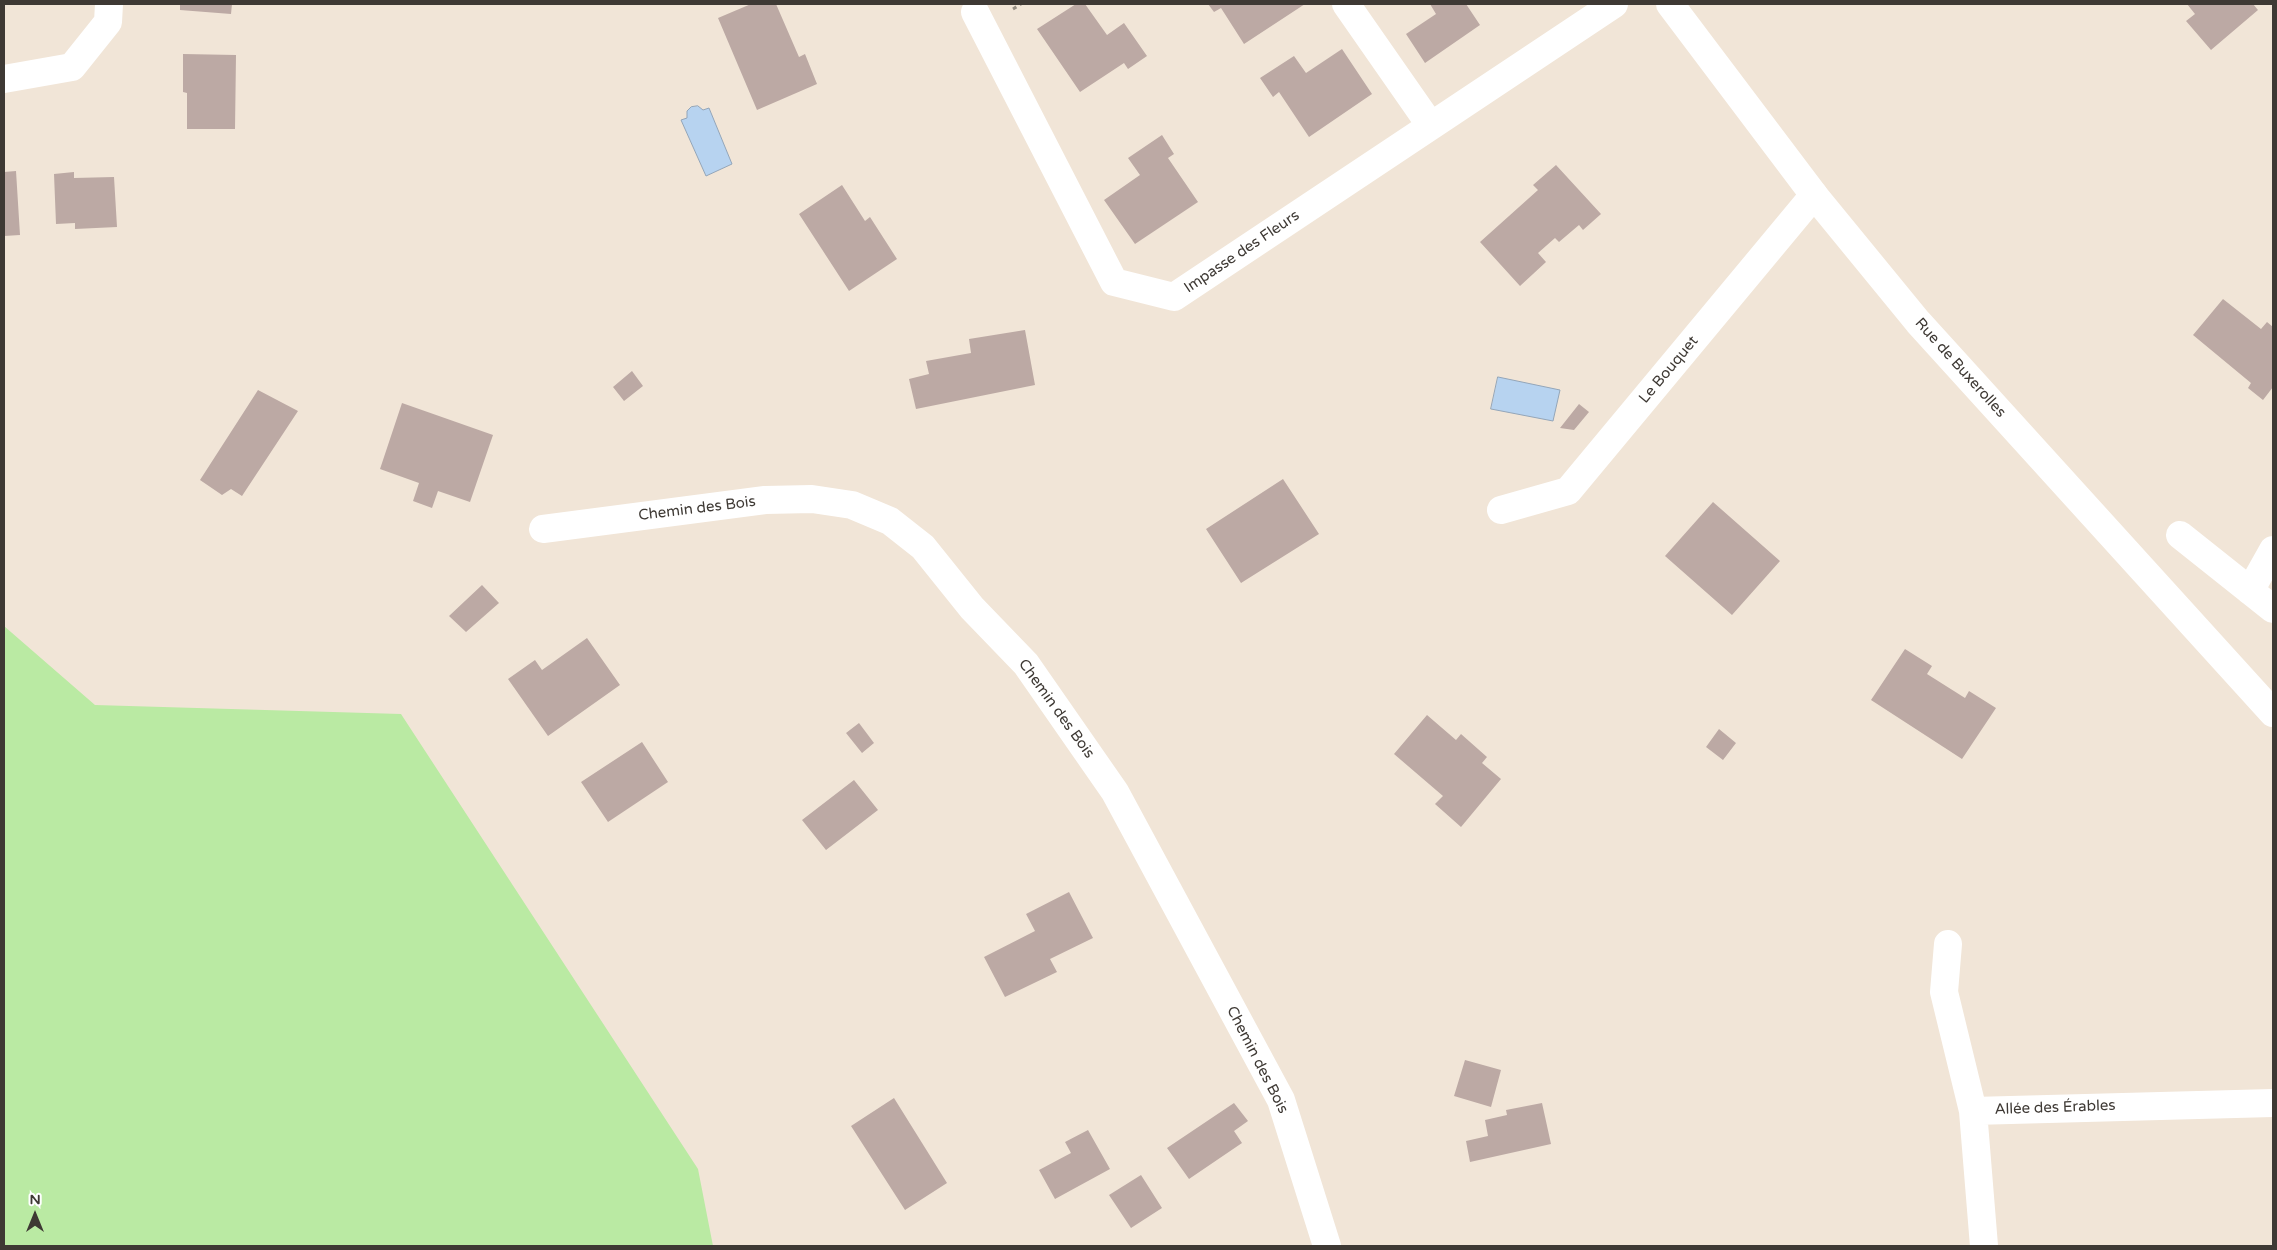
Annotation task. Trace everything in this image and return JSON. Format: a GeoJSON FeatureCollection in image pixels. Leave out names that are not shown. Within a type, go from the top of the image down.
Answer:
{"type":"FeatureCollection","features":[{"type":"Feature","properties":{"kind":"street"},"geometry":{"type":"LineString","coordinates":[[1346,4],[1431,126]]}},
{"type":"Feature","properties":{"kind":"street","name":"Impasse des Fleurs"},"geometry":{"type":"LineString","coordinates":[[975,12],[1114,282],[1174,297],[1614,4]]}},
{"type":"Feature","properties":{"kind":"street","name":"Rue de Buxerolles"},"geometry":{"type":"LineString","coordinates":[[1670,4],[1814,195],[1918,322],[2273,713]]}},
{"type":"Feature","properties":{"kind":"street"},"geometry":{"type":"LineString","coordinates":[[4,78],[72,67],[108,13]]}},
{"type":"Feature","properties":{"kind":"street","name":"Le Bouquet"},"geometry":{"type":"LineString","coordinates":[[1501,510],[1568,491],[1814,195]]}},
{"type":"Feature","properties":{"kind":"street","name":"Chemin des Bois"},"geometry":{"type":"LineString","coordinates":[[543,529],[765,500],[812,499],[852,505],[890,520],[923,547],[972,608],[1026,664],[1115,792],[1281,1100],[1328,1246]]}},
{"type":"Feature","properties":{"kind":"street"},"geometry":{"type":"LineString","coordinates":[[2180,535],[2273,609]]}},
{"type":"Feature","properties":{"kind":"street"},"geometry":{"type":"LineString","coordinates":[[2250,591],[2273,550]]}},
{"type":"Feature","properties":{"kind":"street"},"geometry":{"type":"LineString","coordinates":[[1948,944],[1944,992],[1973,1111]]}},
{"type":"Feature","properties":{"kind":"street","name":"Allée des Érables"},"geometry":{"type":"LineString","coordinates":[[1984,1246],[1973,1111],[2273,1103]]}},
{"type":"Feature","properties":{"kind":"green space"},"geometry":{"type":"Polygon","coordinates":[[[4,626],[95,705],[401,714],[698,1169],[713,1246],[4,1246],[4,626]]]}},
{"type":"Feature","properties":{"kind":"water"},"geometry":{"type":"Polygon","coordinates":[[[698,106],[703,110],[709,108],[732,164],[706,176],[681,120],[687,118],[687,111],[691,107],[698,106]]]}},
{"type":"Feature","properties":{"kind":"water"},"geometry":{"type":"Polygon","coordinates":[[[1498,377],[1560,390],[1553,421],[1491,409],[1498,377]]]}},
{"type":"Feature","properties":{"kind":"building"},"geometry":{"type":"Polygon","coordinates":[[[180,4],[232,4],[231,14],[180,10],[180,4]]]}},
{"type":"Feature","properties":{"kind":"building"},"geometry":{"type":"Polygon","coordinates":[[[751,4],[776,4],[799,57],[805,54],[817,84],[757,110],[718,18],[751,4]]]}},
{"type":"Feature","properties":{"kind":"building"},"geometry":{"type":"Polygon","coordinates":[[[1076,4],[1085,4],[1107,35],[1124,23],[1147,56],[1128,69],[1124,63],[1080,92],[1037,29],[1076,4]]]}},
{"type":"Feature","properties":{"kind":"building"},"geometry":{"type":"Polygon","coordinates":[[[1208,4],[1305,4],[1244,44],[1221,8],[1214,12],[1208,4]]]}},
{"type":"Feature","properties":{"kind":"building"},"geometry":{"type":"Polygon","coordinates":[[[1430,4],[1466,4],[1480,25],[1425,63],[1406,34],[1436,14],[1430,4]]]}},
{"type":"Feature","properties":{"kind":"building"},"geometry":{"type":"Polygon","coordinates":[[[2187,4],[2253,4],[2258,10],[2211,50],[2186,21],[2195,14],[2187,4]]]}},
{"type":"Feature","properties":{"kind":"building"},"geometry":{"type":"Polygon","coordinates":[[[1342,49],[1372,94],[1309,137],[1279,92],[1273,97],[1260,78],[1294,56],[1306,73],[1342,49]]]}},
{"type":"Feature","properties":{"kind":"building"},"geometry":{"type":"Polygon","coordinates":[[[183,54],[236,55],[235,129],[187,129],[187,93],[183,92],[183,54]]]}},
{"type":"Feature","properties":{"kind":"building"},"geometry":{"type":"Polygon","coordinates":[[[1162,135],[1174,154],[1168,158],[1198,202],[1135,244],[1104,200],[1140,175],[1128,158],[1162,135]]]}},
{"type":"Feature","properties":{"kind":"building"},"geometry":{"type":"Polygon","coordinates":[[[1556,165],[1601,214],[1583,230],[1579,225],[1559,242],[1555,238],[1538,253],[1546,262],[1520,286],[1480,242],[1538,190],[1533,185],[1556,165]]]}},
{"type":"Feature","properties":{"kind":"building"},"geometry":{"type":"Polygon","coordinates":[[[16,171],[20,235],[4,236],[4,172],[16,171]]]}},
{"type":"Feature","properties":{"kind":"building"},"geometry":{"type":"Polygon","coordinates":[[[74,172],[74,178],[114,177],[117,227],[75,229],[75,223],[56,224],[54,174],[74,172]]]}},
{"type":"Feature","properties":{"kind":"building"},"geometry":{"type":"Polygon","coordinates":[[[842,185],[865,221],[870,217],[897,259],[849,291],[799,214],[842,185]]]}},
{"type":"Feature","properties":{"kind":"building"},"geometry":{"type":"Polygon","coordinates":[[[2223,299],[2261,329],[2267,322],[2273,327],[2273,387],[2263,400],[2248,388],[2251,383],[2193,335],[2223,299]]]}},
{"type":"Feature","properties":{"kind":"building"},"geometry":{"type":"Polygon","coordinates":[[[1025,330],[1035,385],[916,409],[909,379],[929,374],[926,361],[971,353],[969,339],[1025,330]]]}},
{"type":"Feature","properties":{"kind":"building"},"geometry":{"type":"Polygon","coordinates":[[[632,371],[643,386],[624,401],[613,387],[632,371]]]}},
{"type":"Feature","properties":{"kind":"building"},"geometry":{"type":"Polygon","coordinates":[[[258,390],[298,411],[242,496],[231,489],[222,495],[200,480],[258,390]]]}},
{"type":"Feature","properties":{"kind":"building"},"geometry":{"type":"Polygon","coordinates":[[[402,403],[493,435],[470,502],[438,491],[432,508],[413,501],[419,483],[380,469],[402,403]]]}},
{"type":"Feature","properties":{"kind":"building"},"geometry":{"type":"Polygon","coordinates":[[[1579,404],[1589,412],[1574,430],[1560,428],[1579,404]]]}},
{"type":"Feature","properties":{"kind":"building"},"geometry":{"type":"Polygon","coordinates":[[[1283,479],[1319,534],[1241,583],[1206,529],[1283,479]]]}},
{"type":"Feature","properties":{"kind":"building"},"geometry":{"type":"Polygon","coordinates":[[[1713,502],[1780,561],[1732,615],[1665,556],[1713,502]]]}},
{"type":"Feature","properties":{"kind":"building"},"geometry":{"type":"Polygon","coordinates":[[[482,585],[499,603],[466,632],[449,616],[482,585]]]}},
{"type":"Feature","properties":{"kind":"building"},"geometry":{"type":"Polygon","coordinates":[[[587,638],[620,685],[548,736],[508,679],[535,660],[542,670],[587,638]]]}},
{"type":"Feature","properties":{"kind":"building"},"geometry":{"type":"Polygon","coordinates":[[[1905,649],[1932,666],[1927,674],[1965,698],[1969,691],[1996,708],[1962,759],[1871,700],[1905,649]]]}},
{"type":"Feature","properties":{"kind":"building"},"geometry":{"type":"Polygon","coordinates":[[[1427,715],[1456,740],[1461,734],[1487,757],[1482,763],[1501,779],[1461,827],[1435,804],[1443,796],[1394,754],[1427,715]]]}},
{"type":"Feature","properties":{"kind":"building"},"geometry":{"type":"Polygon","coordinates":[[[859,723],[874,743],[862,753],[846,733],[859,723]]]}},
{"type":"Feature","properties":{"kind":"building"},"geometry":{"type":"Polygon","coordinates":[[[1719,729],[1736,743],[1723,760],[1706,747],[1719,729]]]}},
{"type":"Feature","properties":{"kind":"building"},"geometry":{"type":"Polygon","coordinates":[[[642,742],[668,782],[608,822],[581,782],[642,742]]]}},
{"type":"Feature","properties":{"kind":"building"},"geometry":{"type":"Polygon","coordinates":[[[854,780],[878,810],[826,850],[802,820],[854,780]]]}},
{"type":"Feature","properties":{"kind":"building"},"geometry":{"type":"Polygon","coordinates":[[[1069,892],[1093,938],[1050,959],[1057,972],[1005,997],[984,957],[1035,931],[1026,914],[1069,892]]]}},
{"type":"Feature","properties":{"kind":"building"},"geometry":{"type":"Polygon","coordinates":[[[1465,1060],[1501,1070],[1491,1107],[1454,1096],[1465,1060]]]}},
{"type":"Feature","properties":{"kind":"building"},"geometry":{"type":"Polygon","coordinates":[[[894,1098],[947,1183],[905,1210],[851,1126],[894,1098]]]}},
{"type":"Feature","properties":{"kind":"building"},"geometry":{"type":"Polygon","coordinates":[[[1234,1103],[1248,1121],[1234,1131],[1242,1143],[1189,1179],[1167,1148],[1234,1103]]]}},
{"type":"Feature","properties":{"kind":"building"},"geometry":{"type":"Polygon","coordinates":[[[1542,1103],[1551,1144],[1470,1162],[1466,1141],[1488,1136],[1485,1120],[1507,1115],[1506,1110],[1542,1103]]]}},
{"type":"Feature","properties":{"kind":"building"},"geometry":{"type":"Polygon","coordinates":[[[1088,1130],[1110,1169],[1055,1199],[1039,1170],[1071,1153],[1065,1142],[1088,1130]]]}},
{"type":"Feature","properties":{"kind":"building"},"geometry":{"type":"Polygon","coordinates":[[[1141,1175],[1162,1208],[1131,1228],[1109,1195],[1141,1175]]]}}]}
